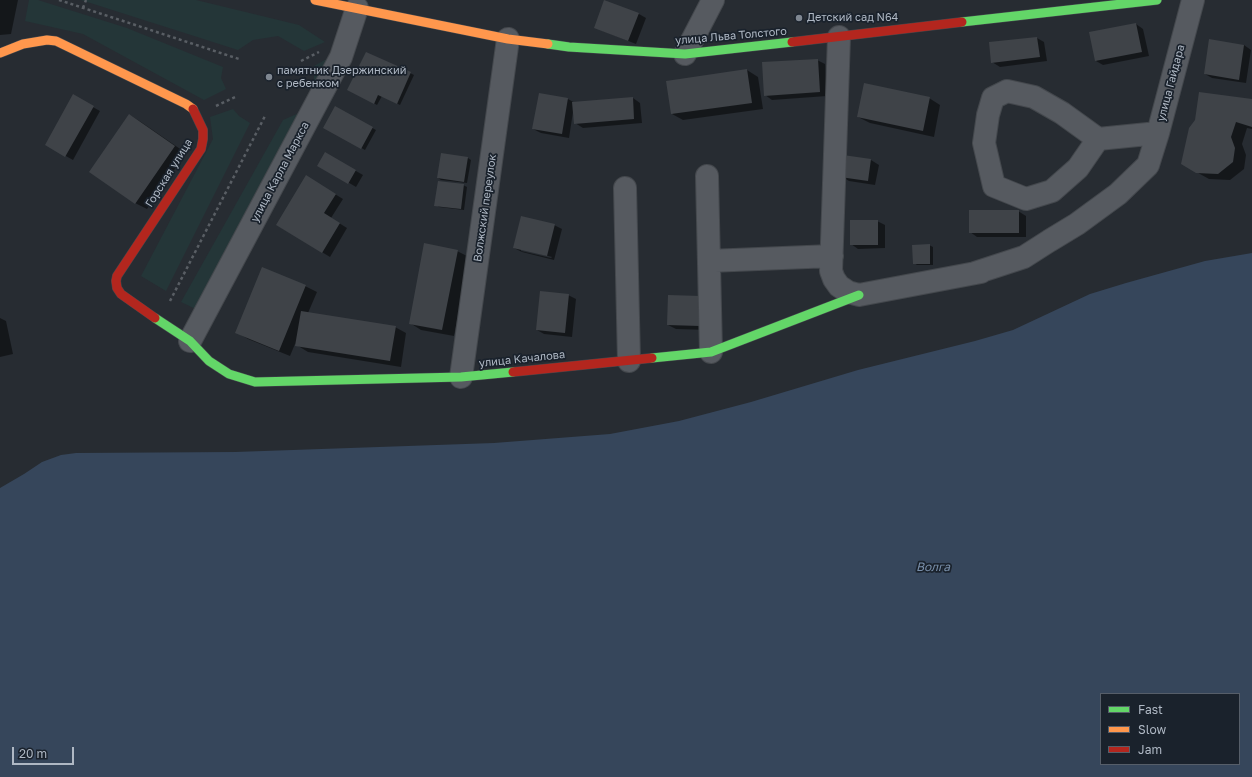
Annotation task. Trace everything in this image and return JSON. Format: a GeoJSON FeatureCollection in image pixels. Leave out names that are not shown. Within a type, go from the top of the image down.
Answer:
{"type":"FeatureCollection","features":[{"type":"Feature","properties":{"kind":"street","name":"улица Льва Толстого"},"geometry":{"type":"LineString","coordinates":[[315,0],[360,4],[508,39],[569,47],[685,54],[1157,0]]}},
{"type":"Feature","properties":{"kind":"street"},"geometry":{"type":"LineString","coordinates":[[685,54],[713,0]]}},
{"type":"Feature","properties":{"kind":"street","name":"улица Гайдара"},"geometry":{"type":"LineString","coordinates":[[859,295],[978,273],[1024,257],[1118,194],[1148,165],[1158,133],[1193,0]]}},
{"type":"Feature","properties":{"kind":"street","name":"улица Карла Маркса"},"geometry":{"type":"LineString","coordinates":[[190,342],[341,57],[360,4]]}},
{"type":"Feature","properties":{"kind":"street"},"geometry":{"type":"LineString","coordinates":[[838,36],[832,271],[834,279],[839,286],[848,292],[859,295]]}},
{"type":"Feature","properties":{"kind":"street","name":"Волжский переулок"},"geometry":{"type":"LineString","coordinates":[[461,377],[508,39]]}},
{"type":"Feature","properties":{"kind":"street","name":"Горская улица"},"geometry":{"type":"LineString","coordinates":[[0,53],[23,44],[47,40],[56,41],[186,104],[194,110],[203,130],[204,139],[200,149],[117,276],[116,281],[117,288],[126,299],[190,342]]}},
{"type":"Feature","properties":{"kind":"street"},"geometry":{"type":"LineString","coordinates":[[1098,139],[1078,168],[1052,191],[1026,199],[994,186],[984,143],[988,115],[993,98],[1007,91],[1034,97],[1062,113],[1098,139],[1158,133]]}},
{"type":"Feature","properties":{"kind":"street"},"geometry":{"type":"LineString","coordinates":[[707,176],[710,352]]}},
{"type":"Feature","properties":{"kind":"street"},"geometry":{"type":"LineString","coordinates":[[625,188],[629,360]]}},
{"type":"Feature","properties":{"kind":"street"},"geometry":{"type":"LineString","coordinates":[[709,261],[832,256]]}},
{"type":"Feature","properties":{"kind":"street","name":"улица Качалова"},"geometry":{"type":"LineString","coordinates":[[190,342],[209,361],[229,374],[255,382],[461,377],[710,352],[859,295]]}},
{"type":"Feature","properties":{"kind":"path"},"geometry":{"type":"LineString","coordinates":[[59,0],[239,60]]}},
{"type":"Feature","properties":{"kind":"path"},"geometry":{"type":"LineString","coordinates":[[84,8],[86,0]]}},
{"type":"Feature","properties":{"kind":"path"},"geometry":{"type":"LineString","coordinates":[[170,301],[265,116]]}},
{"type":"Feature","properties":{"kind":"shaded area"},"geometry":{"type":"Polygon","coordinates":[[[29,0],[38,0],[127,28],[223,67],[221,78],[226,89],[204,100],[83,34],[25,21],[29,0]]]}},
{"type":"Feature","properties":{"kind":"shaded area"},"geometry":{"type":"Polygon","coordinates":[[[81,0],[196,0],[299,25],[325,42],[304,51],[278,36],[253,40],[238,50],[81,0]]]}},
{"type":"Feature","properties":{"kind":"shaded area"},"geometry":{"type":"Polygon","coordinates":[[[332,56],[339,73],[210,314],[181,302],[283,120],[299,113],[312,101],[314,66],[332,56]]]}},
{"type":"Feature","properties":{"kind":"shaded area"},"geometry":{"type":"Polygon","coordinates":[[[233,109],[239,116],[250,123],[166,291],[141,276],[213,139],[210,117],[233,109]]]}},
{"type":"Feature","properties":{"kind":"water","name":"Волга"},"geometry":{"type":"Polygon","coordinates":[[[1252,253],[1252,777],[0,777],[0,488],[42,462],[61,455],[76,453],[235,452],[494,443],[610,434],[679,421],[751,402],[858,370],[1013,330],[1090,294],[1205,261],[1252,253]]]}},
{"type":"Feature","properties":{"kind":"building"},"geometry":{"type":"Polygon","coordinates":[[[604,0],[639,13],[628,41],[594,28],[604,0]]]}},
{"type":"Feature","properties":{"kind":"building"},"geometry":{"type":"Polygon","coordinates":[[[1136,23],[1142,52],[1095,61],[1089,32],[1136,23]]]}},
{"type":"Feature","properties":{"kind":"building"},"geometry":{"type":"Polygon","coordinates":[[[1037,37],[1040,57],[991,63],[989,42],[1037,37]]]}},
{"type":"Feature","properties":{"kind":"building"},"geometry":{"type":"Polygon","coordinates":[[[1209,39],[1244,45],[1239,80],[1204,74],[1209,39]]]}},
{"type":"Feature","properties":{"kind":"building"},"geometry":{"type":"Polygon","coordinates":[[[366,52],[411,72],[397,104],[378,95],[374,104],[347,90],[366,52]]]}},
{"type":"Feature","properties":{"kind":"building"},"geometry":{"type":"Polygon","coordinates":[[[818,59],[820,92],[764,96],[762,62],[818,59]]]}},
{"type":"Feature","properties":{"kind":"building"},"geometry":{"type":"Polygon","coordinates":[[[747,69],[752,103],[671,114],[666,81],[747,69]]]}},
{"type":"Feature","properties":{"kind":"building"},"geometry":{"type":"Polygon","coordinates":[[[864,83],[930,97],[923,131],[857,117],[864,83]]]}},
{"type":"Feature","properties":{"kind":"building"},"geometry":{"type":"Polygon","coordinates":[[[1199,92],[1252,99],[1252,127],[1236,122],[1231,137],[1235,148],[1233,162],[1218,174],[1196,173],[1181,164],[1189,128],[1195,120],[1199,92]]]}},
{"type":"Feature","properties":{"kind":"building"},"geometry":{"type":"Polygon","coordinates":[[[539,93],[568,98],[562,134],[532,129],[539,93]]]}},
{"type":"Feature","properties":{"kind":"building"},"geometry":{"type":"Polygon","coordinates":[[[73,94],[94,106],[65,157],[45,145],[73,94]]]}},
{"type":"Feature","properties":{"kind":"building"},"geometry":{"type":"Polygon","coordinates":[[[633,97],[634,119],[574,124],[572,102],[633,97]]]}},
{"type":"Feature","properties":{"kind":"building"},"geometry":{"type":"Polygon","coordinates":[[[335,106],[373,127],[361,149],[323,128],[335,106]]]}},
{"type":"Feature","properties":{"kind":"building"},"geometry":{"type":"Polygon","coordinates":[[[129,114],[175,146],[135,204],[89,172],[129,114]]]}},
{"type":"Feature","properties":{"kind":"building"},"geometry":{"type":"Polygon","coordinates":[[[325,152],[356,170],[348,184],[317,166],[325,152]]]}},
{"type":"Feature","properties":{"kind":"building"},"geometry":{"type":"Polygon","coordinates":[[[441,153],[468,157],[464,182],[437,178],[441,153]]]}},
{"type":"Feature","properties":{"kind":"building"},"geometry":{"type":"Polygon","coordinates":[[[843,155],[871,159],[868,181],[840,177],[843,155]]]}},
{"type":"Feature","properties":{"kind":"building"},"geometry":{"type":"Polygon","coordinates":[[[306,175],[336,194],[324,213],[340,223],[322,253],[276,225],[306,175]]]}},
{"type":"Feature","properties":{"kind":"building"},"geometry":{"type":"Polygon","coordinates":[[[438,181],[464,184],[461,209],[434,206],[438,181]]]}},
{"type":"Feature","properties":{"kind":"building"},"geometry":{"type":"Polygon","coordinates":[[[969,210],[1019,210],[1019,233],[969,233],[969,210]]]}},
{"type":"Feature","properties":{"kind":"building"},"geometry":{"type":"Polygon","coordinates":[[[521,216],[555,224],[547,256],[513,248],[521,216]]]}},
{"type":"Feature","properties":{"kind":"building"},"geometry":{"type":"Polygon","coordinates":[[[850,220],[878,220],[878,245],[850,245],[850,220]]]}},
{"type":"Feature","properties":{"kind":"building"},"geometry":{"type":"Polygon","coordinates":[[[424,243],[458,250],[442,330],[409,324],[424,243]]]}},
{"type":"Feature","properties":{"kind":"building"},"geometry":{"type":"Polygon","coordinates":[[[930,244],[930,264],[913,264],[912,245],[930,244]]]}},
{"type":"Feature","properties":{"kind":"building"},"geometry":{"type":"Polygon","coordinates":[[[262,267],[306,285],[279,351],[235,333],[262,267]]]}},
{"type":"Feature","properties":{"kind":"building"},"geometry":{"type":"Polygon","coordinates":[[[540,291],[569,294],[565,333],[536,330],[540,291]]]}},
{"type":"Feature","properties":{"kind":"building"},"geometry":{"type":"Polygon","coordinates":[[[668,295],[701,296],[700,326],[667,325],[668,295]]]}},
{"type":"Feature","properties":{"kind":"building"},"geometry":{"type":"Polygon","coordinates":[[[301,311],[396,326],[390,361],[295,346],[301,311]]]}},
{"type":"Feature","properties":{"kind":"traffic: fast"},"geometry":{"type":"LineString","coordinates":[[962,22],[1157,0]]}},
{"type":"Feature","properties":{"kind":"traffic: fast"},"geometry":{"type":"LineString","coordinates":[[548,44],[569,47],[685,54],[792,42]]}},
{"type":"Feature","properties":{"kind":"traffic: fast"},"geometry":{"type":"LineString","coordinates":[[652,358],[711,352],[859,295]]}},
{"type":"Feature","properties":{"kind":"traffic: fast"},"geometry":{"type":"LineString","coordinates":[[155,318],[190,341],[209,361],[229,374],[255,382],[461,377],[513,372]]}},
{"type":"Feature","properties":{"kind":"traffic: slow"},"geometry":{"type":"LineString","coordinates":[[315,0],[508,39],[548,44]]}},
{"type":"Feature","properties":{"kind":"traffic: slow"},"geometry":{"type":"LineString","coordinates":[[0,53],[23,44],[47,40],[56,41],[186,104],[193,109]]}},
{"type":"Feature","properties":{"kind":"traffic: jam"},"geometry":{"type":"LineString","coordinates":[[792,42],[962,22]]}},
{"type":"Feature","properties":{"kind":"traffic: jam"},"geometry":{"type":"LineString","coordinates":[[155,318],[121,294],[117,288],[116,281],[117,276],[201,149],[203,130],[193,109]]}},
{"type":"Feature","properties":{"kind":"traffic: jam"},"geometry":{"type":"LineString","coordinates":[[513,372],[652,358]]}},
{"type":"Feature","properties":{"kind":"place","name":"Детский сад N64"},"geometry":{"type":"Point","coordinates":[799,18]}},
{"type":"Feature","properties":{"kind":"place","name":"памятник Дзержинский с ребенком"},"geometry":{"type":"Point","coordinates":[269,77]}}]}
